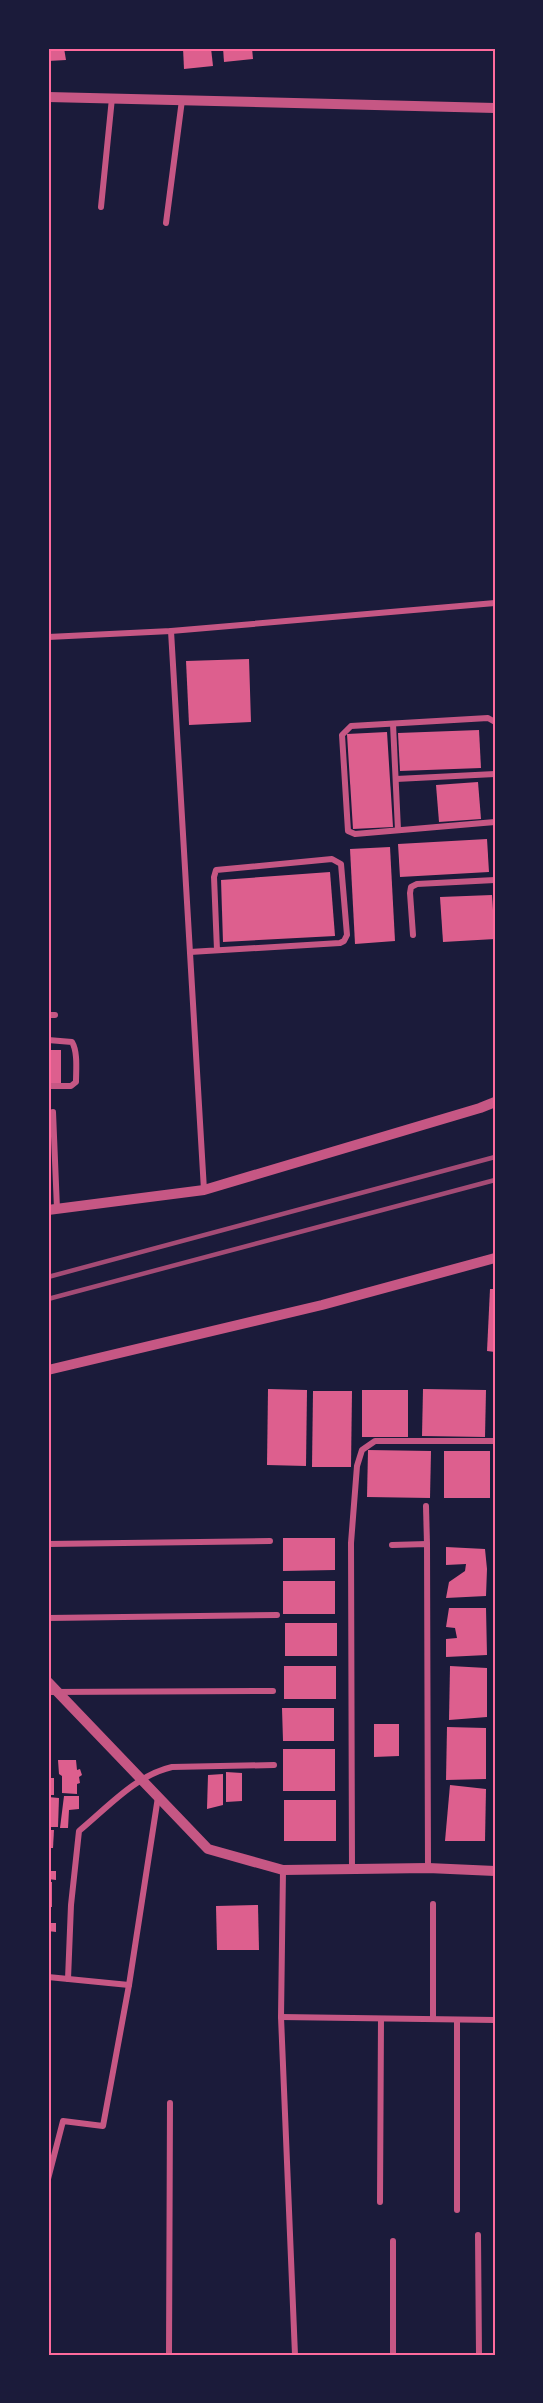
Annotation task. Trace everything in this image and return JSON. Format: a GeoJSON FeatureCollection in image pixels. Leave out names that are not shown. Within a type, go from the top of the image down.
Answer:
{"type":"FeatureCollection","features":[{"type":"Feature","properties":{"kind":"street"},"geometry":{"type":"LineString","coordinates":[[48,97],[495,108]]}},
{"type":"Feature","properties":{"kind":"street"},"geometry":{"type":"LineString","coordinates":[[101,207],[112,98]]}},
{"type":"Feature","properties":{"kind":"street"},"geometry":{"type":"LineString","coordinates":[[166,223],[182,100]]}},
{"type":"Feature","properties":{"kind":"street"},"geometry":{"type":"LineString","coordinates":[[48,637],[171,631],[495,603]]}},
{"type":"Feature","properties":{"kind":"street"},"geometry":{"type":"LineString","coordinates":[[171,631],[204,1190]]}},
{"type":"Feature","properties":{"kind":"street"},"geometry":{"type":"LineString","coordinates":[[495,722],[488,718],[351,726],[342,735],[348,831],[355,834],[495,822]]}},
{"type":"Feature","properties":{"kind":"street"},"geometry":{"type":"LineString","coordinates":[[393,724],[398,830]]}},
{"type":"Feature","properties":{"kind":"street"},"geometry":{"type":"LineString","coordinates":[[396,779],[495,774]]}},
{"type":"Feature","properties":{"kind":"street"},"geometry":{"type":"LineString","coordinates":[[190,952],[344,941],[347,935],[341,864],[332,860],[216,870],[214,877],[217,950]]}},
{"type":"Feature","properties":{"kind":"street"},"geometry":{"type":"LineString","coordinates":[[413,935],[411,887],[417,884],[495,880]]}},
{"type":"Feature","properties":{"kind":"street"},"geometry":{"type":"LineString","coordinates":[[48,1040],[72,1042],[76,1076],[76,1082],[71,1086],[48,1086]]}},
{"type":"Feature","properties":{"kind":"street"},"geometry":{"type":"LineString","coordinates":[[53,1112],[53,1210],[204,1190],[495,1102]]}},
{"type":"Feature","properties":{"kind":"street"},"geometry":{"type":"LineString","coordinates":[[48,1370],[322,1305],[495,1258]]}},
{"type":"Feature","properties":{"kind":"street"},"geometry":{"type":"LineString","coordinates":[[352,1870],[351,1544],[357,1466],[362,1450],[375,1441],[495,1441]]}},
{"type":"Feature","properties":{"kind":"street"},"geometry":{"type":"LineString","coordinates":[[426,1506],[428,1868]]}},
{"type":"Feature","properties":{"kind":"street"},"geometry":{"type":"LineString","coordinates":[[48,1544],[270,1541]]}},
{"type":"Feature","properties":{"kind":"street"},"geometry":{"type":"LineString","coordinates":[[392,1545],[427,1544]]}},
{"type":"Feature","properties":{"kind":"street"},"geometry":{"type":"LineString","coordinates":[[48,1618],[277,1615]]}},
{"type":"Feature","properties":{"kind":"street"},"geometry":{"type":"LineString","coordinates":[[48,1682],[53,1692],[208,1850],[283,1870],[428,1868],[495,1871]]}},
{"type":"Feature","properties":{"kind":"street"},"geometry":{"type":"LineString","coordinates":[[53,1692],[273,1691]]}},
{"type":"Feature","properties":{"kind":"street"},"geometry":{"type":"LineString","coordinates":[[68,1978],[71,1905],[79,1831],[141,1780],[160,1770],[172,1767],[274,1765]]}},
{"type":"Feature","properties":{"kind":"street"},"geometry":{"type":"LineString","coordinates":[[48,2179],[63,2121],[103,2126],[129,1984],[158,1797]]}},
{"type":"Feature","properties":{"kind":"street"},"geometry":{"type":"LineString","coordinates":[[283,1870],[281,2017],[295,2355]]}},
{"type":"Feature","properties":{"kind":"street"},"geometry":{"type":"LineString","coordinates":[[433,1904],[433,2019]]}},
{"type":"Feature","properties":{"kind":"street"},"geometry":{"type":"LineString","coordinates":[[48,1977],[129,1984]]}},
{"type":"Feature","properties":{"kind":"street"},"geometry":{"type":"LineString","coordinates":[[281,2017],[495,2020]]}},
{"type":"Feature","properties":{"kind":"street"},"geometry":{"type":"LineString","coordinates":[[380,2202],[381,2019]]}},
{"type":"Feature","properties":{"kind":"street"},"geometry":{"type":"LineString","coordinates":[[457,2020],[457,2210]]}},
{"type":"Feature","properties":{"kind":"street"},"geometry":{"type":"LineString","coordinates":[[169,2355],[170,2103]]}},
{"type":"Feature","properties":{"kind":"street"},"geometry":{"type":"LineString","coordinates":[[478,2235],[478,2355]]}},
{"type":"Feature","properties":{"kind":"street"},"geometry":{"type":"LineString","coordinates":[[393,2241],[393,2355]]}},
{"type":"Feature","properties":{"kind":"building"},"geometry":{"type":"Polygon","coordinates":[[[48,48],[64,48],[66,60],[48,61],[48,48]]]}},
{"type":"Feature","properties":{"kind":"building"},"geometry":{"type":"Polygon","coordinates":[[[183,48],[211,48],[213,66],[184,69],[183,48]]]}},
{"type":"Feature","properties":{"kind":"building"},"geometry":{"type":"Polygon","coordinates":[[[223,48],[252,48],[253,59],[224,62],[223,48]]]}},
{"type":"Feature","properties":{"kind":"building"},"geometry":{"type":"Polygon","coordinates":[[[249,659],[251,722],[189,725],[186,661],[249,659]]]}},
{"type":"Feature","properties":{"kind":"building"},"geometry":{"type":"Polygon","coordinates":[[[479,730],[481,768],[400,771],[398,733],[479,730]]]}},
{"type":"Feature","properties":{"kind":"building"},"geometry":{"type":"Polygon","coordinates":[[[387,732],[393,827],[353,829],[347,734],[387,732]]]}},
{"type":"Feature","properties":{"kind":"building"},"geometry":{"type":"Polygon","coordinates":[[[478,782],[481,819],[439,822],[436,785],[478,782]]]}},
{"type":"Feature","properties":{"kind":"building"},"geometry":{"type":"Polygon","coordinates":[[[487,839],[489,872],[400,877],[398,844],[487,839]]]}},
{"type":"Feature","properties":{"kind":"building"},"geometry":{"type":"Polygon","coordinates":[[[390,847],[395,941],[355,944],[350,849],[390,847]]]}},
{"type":"Feature","properties":{"kind":"building"},"geometry":{"type":"Polygon","coordinates":[[[330,872],[335,936],[223,942],[221,880],[330,872]]]}},
{"type":"Feature","properties":{"kind":"building"},"geometry":{"type":"Polygon","coordinates":[[[492,895],[495,939],[443,942],[440,897],[492,895]]]}},
{"type":"Feature","properties":{"kind":"building"},"geometry":{"type":"Polygon","coordinates":[[[48,1050],[61,1050],[61,1086],[48,1086],[48,1050]]]}},
{"type":"Feature","properties":{"kind":"building"},"geometry":{"type":"Polygon","coordinates":[[[490,1289],[495,1289],[495,1352],[487,1351],[490,1289]]]}},
{"type":"Feature","properties":{"kind":"building"},"geometry":{"type":"Polygon","coordinates":[[[268,1389],[307,1390],[306,1466],[267,1465],[268,1389]]]}},
{"type":"Feature","properties":{"kind":"building"},"geometry":{"type":"Polygon","coordinates":[[[423,1389],[486,1390],[485,1437],[422,1436],[423,1389]]]}},
{"type":"Feature","properties":{"kind":"building"},"geometry":{"type":"Polygon","coordinates":[[[362,1390],[408,1390],[408,1437],[362,1437],[362,1390]]]}},
{"type":"Feature","properties":{"kind":"building"},"geometry":{"type":"Polygon","coordinates":[[[313,1391],[352,1391],[351,1467],[312,1467],[313,1391]]]}},
{"type":"Feature","properties":{"kind":"building"},"geometry":{"type":"Polygon","coordinates":[[[368,1450],[431,1451],[430,1498],[367,1497],[368,1450]]]}},
{"type":"Feature","properties":{"kind":"building"},"geometry":{"type":"Polygon","coordinates":[[[444,1451],[490,1451],[490,1498],[444,1498],[444,1451]]]}},
{"type":"Feature","properties":{"kind":"building"},"geometry":{"type":"Polygon","coordinates":[[[283,1538],[335,1538],[335,1570],[283,1571],[283,1538]]]}},
{"type":"Feature","properties":{"kind":"building"},"geometry":{"type":"Polygon","coordinates":[[[446,1547],[485,1549],[486,1596],[446,1598],[449,1582],[465,1571],[466,1564],[446,1565],[446,1547]]]}},
{"type":"Feature","properties":{"kind":"building"},"geometry":{"type":"Polygon","coordinates":[[[283,1581],[335,1581],[335,1614],[283,1614],[283,1581]]]}},
{"type":"Feature","properties":{"kind":"building"},"geometry":{"type":"Polygon","coordinates":[[[449,1608],[486,1608],[487,1655],[446,1657],[446,1639],[457,1638],[455,1628],[446,1627],[449,1608]]]}},
{"type":"Feature","properties":{"kind":"building"},"geometry":{"type":"Polygon","coordinates":[[[285,1623],[337,1623],[337,1656],[285,1656],[285,1623]]]}},
{"type":"Feature","properties":{"kind":"building"},"geometry":{"type":"Polygon","coordinates":[[[284,1666],[336,1666],[336,1699],[284,1699],[284,1666]]]}},
{"type":"Feature","properties":{"kind":"building"},"geometry":{"type":"Polygon","coordinates":[[[450,1666],[487,1668],[487,1717],[449,1720],[450,1666]]]}},
{"type":"Feature","properties":{"kind":"building"},"geometry":{"type":"Polygon","coordinates":[[[282,1708],[334,1708],[334,1741],[283,1741],[282,1708]]]}},
{"type":"Feature","properties":{"kind":"building"},"geometry":{"type":"Polygon","coordinates":[[[374,1724],[399,1724],[399,1756],[374,1757],[374,1724]]]}},
{"type":"Feature","properties":{"kind":"building"},"geometry":{"type":"Polygon","coordinates":[[[447,1727],[486,1728],[486,1779],[446,1780],[447,1727]]]}},
{"type":"Feature","properties":{"kind":"building"},"geometry":{"type":"Polygon","coordinates":[[[283,1749],[335,1749],[335,1791],[283,1791],[283,1749]]]}},
{"type":"Feature","properties":{"kind":"building"},"geometry":{"type":"Polygon","coordinates":[[[58,1760],[76,1760],[77,1770],[80,1769],[82,1775],[79,1777],[80,1783],[77,1784],[77,1794],[62,1793],[62,1776],[59,1774],[58,1760]]]}},
{"type":"Feature","properties":{"kind":"building"},"geometry":{"type":"Polygon","coordinates":[[[226,1772],[242,1773],[242,1801],[226,1802],[226,1772]]]}},
{"type":"Feature","properties":{"kind":"building"},"geometry":{"type":"Polygon","coordinates":[[[223,1774],[223,1805],[207,1809],[208,1775],[223,1774]]]}},
{"type":"Feature","properties":{"kind":"building"},"geometry":{"type":"Polygon","coordinates":[[[48,1778],[54,1778],[54,1795],[48,1795],[48,1778]]]}},
{"type":"Feature","properties":{"kind":"building"},"geometry":{"type":"Polygon","coordinates":[[[450,1785],[486,1789],[485,1841],[445,1841],[450,1785]]]}},
{"type":"Feature","properties":{"kind":"building"},"geometry":{"type":"Polygon","coordinates":[[[64,1796],[79,1796],[79,1809],[69,1810],[68,1828],[60,1828],[64,1796]]]}},
{"type":"Feature","properties":{"kind":"building"},"geometry":{"type":"Polygon","coordinates":[[[48,1797],[59,1798],[58,1827],[48,1827],[48,1797]]]}},
{"type":"Feature","properties":{"kind":"building"},"geometry":{"type":"Polygon","coordinates":[[[284,1800],[336,1800],[336,1841],[284,1841],[284,1800]]]}},
{"type":"Feature","properties":{"kind":"building"},"geometry":{"type":"Polygon","coordinates":[[[48,1830],[54,1830],[53,1848],[48,1848],[48,1830]]]}},
{"type":"Feature","properties":{"kind":"building"},"geometry":{"type":"Polygon","coordinates":[[[48,1871],[56,1871],[56,1880],[48,1879],[48,1871]]]}},
{"type":"Feature","properties":{"kind":"building"},"geometry":{"type":"Polygon","coordinates":[[[48,1882],[52,1882],[52,1907],[48,1907],[48,1882]]]}},
{"type":"Feature","properties":{"kind":"building"},"geometry":{"type":"Polygon","coordinates":[[[258,1905],[259,1950],[217,1950],[216,1906],[258,1905]]]}},
{"type":"Feature","properties":{"kind":"building"},"geometry":{"type":"Polygon","coordinates":[[[48,1923],[56,1923],[56,1932],[48,1931],[48,1923]]]}},
{"type":"Feature","properties":{"kind":"railway"},"geometry":{"type":"LineString","coordinates":[[48,1277],[495,1157]]}},
{"type":"Feature","properties":{"kind":"railway"},"geometry":{"type":"LineString","coordinates":[[48,1299],[495,1180]]}}]}
